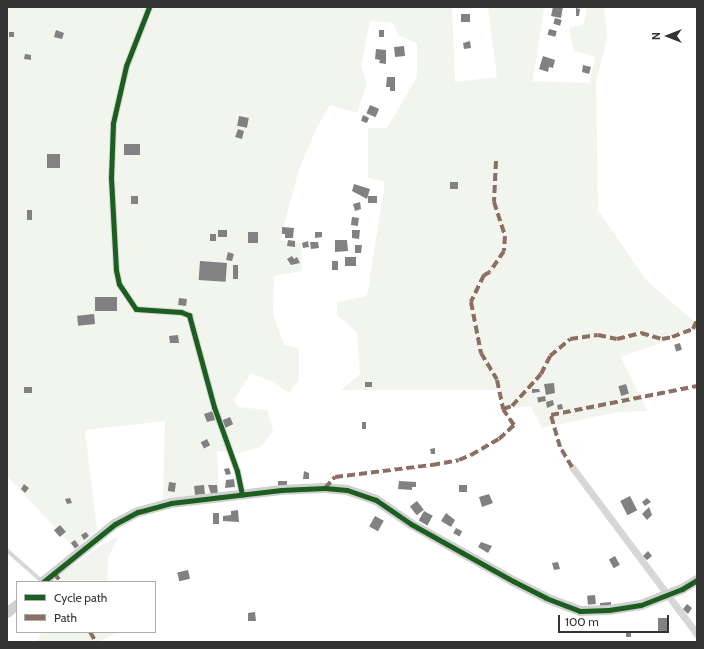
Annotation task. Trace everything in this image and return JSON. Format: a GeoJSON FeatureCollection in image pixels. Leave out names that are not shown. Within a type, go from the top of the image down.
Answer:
{"type":"FeatureCollection","features":[{"type":"Feature","properties":{"kind":"street"},"geometry":{"type":"LineString","coordinates":[[149,7],[126,66],[113,123],[111,178],[116,270],[119,284],[136,309],[181,312],[189,315],[242,494]]}},
{"type":"Feature","properties":{"kind":"street"},"geometry":{"type":"LineString","coordinates":[[572,466],[669,594],[697,634]]}},
{"type":"Feature","properties":{"kind":"street"},"geometry":{"type":"LineString","coordinates":[[44,581],[115,524],[138,512],[171,502],[242,494],[325,488],[347,490],[376,500],[411,524],[513,581],[546,598],[580,611],[609,610],[641,605],[669,594],[697,580]]}},
{"type":"Feature","properties":{"kind":"street"},"geometry":{"type":"LineString","coordinates":[[7,613],[16,606]]}},
{"type":"Feature","properties":{"kind":"lane"},"geometry":{"type":"LineString","coordinates":[[7,550],[42,581]]}},
{"type":"Feature","properties":{"kind":"shaded area"},"geometry":{"type":"Polygon","coordinates":[[[7,7],[452,7],[455,82],[497,77],[488,7],[544,7],[533,81],[589,83],[596,57],[574,51],[569,28],[584,24],[587,7],[604,7],[607,39],[596,83],[598,210],[646,280],[697,324],[697,330],[621,357],[647,411],[618,412],[542,428],[531,406],[503,409],[499,390],[341,390],[360,374],[357,332],[337,315],[337,302],[367,296],[385,182],[368,178],[368,128],[387,128],[417,77],[417,43],[399,36],[393,23],[370,21],[361,66],[367,83],[357,113],[330,105],[317,127],[299,169],[280,240],[301,243],[302,271],[274,276],[273,314],[284,345],[299,348],[299,379],[289,393],[272,382],[251,373],[234,400],[238,407],[267,410],[273,431],[261,447],[239,453],[217,451],[219,494],[163,502],[165,421],[85,430],[97,529],[75,549],[7,476],[7,7]]]}},
{"type":"Feature","properties":{"kind":"shaded area"},"geometry":{"type":"Polygon","coordinates":[[[118,538],[108,557],[107,581],[52,581],[52,580],[111,539],[118,538]]]}},
{"type":"Feature","properties":{"kind":"shaded area"},"geometry":{"type":"Polygon","coordinates":[[[41,633],[116,633],[98,642],[36,642],[41,633]]]}},
{"type":"Feature","properties":{"kind":"building"},"geometry":{"type":"Polygon","coordinates":[[[553,7],[563,7],[561,18],[551,16],[553,7]]]}},
{"type":"Feature","properties":{"kind":"building"},"geometry":{"type":"Polygon","coordinates":[[[576,8],[580,9],[579,16],[576,16],[576,8]]]}},
{"type":"Feature","properties":{"kind":"building"},"geometry":{"type":"Polygon","coordinates":[[[461,14],[470,14],[470,22],[461,22],[461,14]]]}},
{"type":"Feature","properties":{"kind":"building"},"geometry":{"type":"Polygon","coordinates":[[[555,18],[562,20],[560,26],[553,24],[555,18]]]}},
{"type":"Feature","properties":{"kind":"building"},"geometry":{"type":"Polygon","coordinates":[[[549,29],[557,31],[555,37],[548,35],[549,29]]]}},
{"type":"Feature","properties":{"kind":"building"},"geometry":{"type":"Polygon","coordinates":[[[56,30],[64,33],[62,39],[54,37],[56,30]]]}},
{"type":"Feature","properties":{"kind":"building"},"geometry":{"type":"Polygon","coordinates":[[[379,30],[384,30],[384,37],[379,37],[379,30]]]}},
{"type":"Feature","properties":{"kind":"building"},"geometry":{"type":"Polygon","coordinates":[[[9,32],[14,32],[14,37],[9,37],[9,32]]]}},
{"type":"Feature","properties":{"kind":"building"},"geometry":{"type":"Polygon","coordinates":[[[470,41],[471,48],[464,49],[463,43],[470,41]]]}},
{"type":"Feature","properties":{"kind":"building"},"geometry":{"type":"Polygon","coordinates":[[[404,46],[405,56],[395,57],[394,47],[404,46]]]}},
{"type":"Feature","properties":{"kind":"building"},"geometry":{"type":"Polygon","coordinates":[[[376,49],[386,50],[386,64],[379,63],[380,60],[375,59],[376,49]]]}},
{"type":"Feature","properties":{"kind":"building"},"geometry":{"type":"Polygon","coordinates":[[[25,54],[31,55],[31,60],[24,59],[25,54]]]}},
{"type":"Feature","properties":{"kind":"building"},"geometry":{"type":"Polygon","coordinates":[[[543,56],[555,60],[553,68],[549,67],[548,72],[539,69],[543,56]]]}},
{"type":"Feature","properties":{"kind":"building"},"geometry":{"type":"Polygon","coordinates":[[[583,65],[591,67],[589,74],[582,72],[583,65]]]}},
{"type":"Feature","properties":{"kind":"building"},"geometry":{"type":"Polygon","coordinates":[[[387,77],[395,77],[395,91],[390,91],[390,87],[386,87],[387,77]]]}},
{"type":"Feature","properties":{"kind":"building"},"geometry":{"type":"Polygon","coordinates":[[[370,105],[379,109],[375,117],[366,113],[370,105]]]}},
{"type":"Feature","properties":{"kind":"building"},"geometry":{"type":"Polygon","coordinates":[[[363,115],[369,118],[367,123],[361,121],[363,115]]]}},
{"type":"Feature","properties":{"kind":"building"},"geometry":{"type":"Polygon","coordinates":[[[239,116],[249,118],[247,128],[237,126],[239,116]]]}},
{"type":"Feature","properties":{"kind":"building"},"geometry":{"type":"Polygon","coordinates":[[[238,129],[244,131],[242,139],[235,137],[238,129]]]}},
{"type":"Feature","properties":{"kind":"building"},"geometry":{"type":"Polygon","coordinates":[[[124,144],[140,144],[140,155],[124,155],[124,144]]]}},
{"type":"Feature","properties":{"kind":"building"},"geometry":{"type":"Polygon","coordinates":[[[47,154],[60,154],[60,168],[47,168],[47,154]]]}},
{"type":"Feature","properties":{"kind":"building"},"geometry":{"type":"Polygon","coordinates":[[[450,182],[458,182],[458,189],[450,189],[450,182]]]}},
{"type":"Feature","properties":{"kind":"building"},"geometry":{"type":"Polygon","coordinates":[[[354,184],[370,189],[367,199],[352,191],[354,184]]]}},
{"type":"Feature","properties":{"kind":"building"},"geometry":{"type":"Polygon","coordinates":[[[131,196],[138,196],[138,204],[131,204],[131,196]]]}},
{"type":"Feature","properties":{"kind":"building"},"geometry":{"type":"Polygon","coordinates":[[[368,196],[377,196],[377,203],[368,203],[368,196]]]}},
{"type":"Feature","properties":{"kind":"building"},"geometry":{"type":"Polygon","coordinates":[[[360,202],[361,209],[355,211],[353,204],[360,202]]]}},
{"type":"Feature","properties":{"kind":"building"},"geometry":{"type":"Polygon","coordinates":[[[27,210],[32,210],[32,220],[27,220],[27,210]]]}},
{"type":"Feature","properties":{"kind":"building"},"geometry":{"type":"Polygon","coordinates":[[[352,217],[359,218],[358,226],[351,225],[352,217]]]}},
{"type":"Feature","properties":{"kind":"building"},"geometry":{"type":"Polygon","coordinates":[[[282,227],[294,228],[293,238],[285,238],[285,234],[282,234],[282,227]]]}},
{"type":"Feature","properties":{"kind":"building"},"geometry":{"type":"Polygon","coordinates":[[[218,230],[227,230],[227,237],[218,237],[218,230]]]}},
{"type":"Feature","properties":{"kind":"building"},"geometry":{"type":"Polygon","coordinates":[[[352,230],[360,230],[359,239],[352,238],[352,230]]]}},
{"type":"Feature","properties":{"kind":"building"},"geometry":{"type":"Polygon","coordinates":[[[248,232],[258,232],[258,243],[248,243],[248,232]]]}},
{"type":"Feature","properties":{"kind":"building"},"geometry":{"type":"Polygon","coordinates":[[[315,232],[322,232],[322,237],[315,238],[315,232]]]}},
{"type":"Feature","properties":{"kind":"building"},"geometry":{"type":"Polygon","coordinates":[[[210,234],[216,234],[216,241],[210,241],[210,234]]]}},
{"type":"Feature","properties":{"kind":"building"},"geometry":{"type":"Polygon","coordinates":[[[288,240],[295,241],[295,247],[287,246],[288,240]]]}},
{"type":"Feature","properties":{"kind":"building"},"geometry":{"type":"Polygon","coordinates":[[[335,240],[347,240],[348,251],[335,252],[335,240]]]}},
{"type":"Feature","properties":{"kind":"building"},"geometry":{"type":"Polygon","coordinates":[[[308,241],[309,247],[303,248],[302,243],[308,241]]]}},
{"type":"Feature","properties":{"kind":"building"},"geometry":{"type":"Polygon","coordinates":[[[310,242],[318,242],[319,248],[311,249],[310,242]]]}},
{"type":"Feature","properties":{"kind":"building"},"geometry":{"type":"Polygon","coordinates":[[[355,245],[362,245],[361,253],[355,253],[355,245]]]}},
{"type":"Feature","properties":{"kind":"building"},"geometry":{"type":"Polygon","coordinates":[[[228,252],[234,254],[232,261],[226,260],[228,252]]]}},
{"type":"Feature","properties":{"kind":"building"},"geometry":{"type":"Polygon","coordinates":[[[292,256],[294,259],[297,257],[300,263],[291,265],[287,259],[292,256]]]}},
{"type":"Feature","properties":{"kind":"building"},"geometry":{"type":"Polygon","coordinates":[[[345,257],[356,257],[356,266],[345,266],[345,257]]]}},
{"type":"Feature","properties":{"kind":"building"},"geometry":{"type":"Polygon","coordinates":[[[200,261],[227,263],[226,282],[199,280],[200,261]]]}},
{"type":"Feature","properties":{"kind":"building"},"geometry":{"type":"Polygon","coordinates":[[[332,261],[338,261],[338,270],[332,270],[332,261]]]}},
{"type":"Feature","properties":{"kind":"building"},"geometry":{"type":"Polygon","coordinates":[[[233,265],[238,265],[238,279],[233,279],[233,265]]]}},
{"type":"Feature","properties":{"kind":"building"},"geometry":{"type":"Polygon","coordinates":[[[95,297],[117,297],[117,311],[95,311],[95,297]]]}},
{"type":"Feature","properties":{"kind":"building"},"geometry":{"type":"Polygon","coordinates":[[[179,298],[187,299],[186,306],[178,305],[179,298]]]}},
{"type":"Feature","properties":{"kind":"building"},"geometry":{"type":"Polygon","coordinates":[[[94,314],[95,324],[78,326],[77,316],[94,314]]]}},
{"type":"Feature","properties":{"kind":"building"},"geometry":{"type":"Polygon","coordinates":[[[178,335],[179,343],[170,343],[169,336],[178,335]]]}},
{"type":"Feature","properties":{"kind":"building"},"geometry":{"type":"Polygon","coordinates":[[[680,343],[682,350],[676,351],[674,345],[680,343]]]}},
{"type":"Feature","properties":{"kind":"building"},"geometry":{"type":"Polygon","coordinates":[[[365,382],[372,382],[372,387],[365,387],[365,382]]]}},
{"type":"Feature","properties":{"kind":"building"},"geometry":{"type":"Polygon","coordinates":[[[554,383],[555,393],[546,395],[544,384],[554,383]]]}},
{"type":"Feature","properties":{"kind":"building"},"geometry":{"type":"Polygon","coordinates":[[[626,384],[629,394],[621,396],[618,386],[626,384]]]}},
{"type":"Feature","properties":{"kind":"building"},"geometry":{"type":"Polygon","coordinates":[[[24,387],[32,387],[32,393],[24,393],[24,387]]]}},
{"type":"Feature","properties":{"kind":"building"},"geometry":{"type":"Polygon","coordinates":[[[532,389],[539,389],[540,392],[532,393],[532,389]]]}},
{"type":"Feature","properties":{"kind":"building"},"geometry":{"type":"Polygon","coordinates":[[[545,396],[546,401],[538,402],[537,398],[545,396]]]}},
{"type":"Feature","properties":{"kind":"building"},"geometry":{"type":"Polygon","coordinates":[[[553,400],[554,405],[547,408],[546,402],[553,400]]]}},
{"type":"Feature","properties":{"kind":"building"},"geometry":{"type":"Polygon","coordinates":[[[562,404],[563,409],[558,410],[557,405],[562,404]]]}},
{"type":"Feature","properties":{"kind":"building"},"geometry":{"type":"Polygon","coordinates":[[[213,411],[215,420],[207,422],[204,414],[213,411]]]}},
{"type":"Feature","properties":{"kind":"building"},"geometry":{"type":"Polygon","coordinates":[[[230,417],[233,424],[225,428],[222,421],[230,417]]]}},
{"type":"Feature","properties":{"kind":"building"},"geometry":{"type":"Polygon","coordinates":[[[362,422],[366,422],[366,429],[362,429],[362,422]]]}},
{"type":"Feature","properties":{"kind":"building"},"geometry":{"type":"Polygon","coordinates":[[[207,439],[210,445],[204,448],[201,442],[207,439]]]}},
{"type":"Feature","properties":{"kind":"building"},"geometry":{"type":"Polygon","coordinates":[[[435,448],[435,454],[431,454],[430,449],[435,448]]]}},
{"type":"Feature","properties":{"kind":"building"},"geometry":{"type":"Polygon","coordinates":[[[229,468],[231,474],[226,475],[224,469],[229,468]]]}},
{"type":"Feature","properties":{"kind":"building"},"geometry":{"type":"Polygon","coordinates":[[[304,471],[309,473],[309,479],[303,479],[304,471]]]}},
{"type":"Feature","properties":{"kind":"building"},"geometry":{"type":"Polygon","coordinates":[[[234,479],[235,487],[225,488],[226,480],[234,479]]]}},
{"type":"Feature","properties":{"kind":"building"},"geometry":{"type":"Polygon","coordinates":[[[278,481],[287,481],[287,488],[278,488],[278,481]]]}},
{"type":"Feature","properties":{"kind":"building"},"geometry":{"type":"Polygon","coordinates":[[[399,481],[416,482],[416,487],[412,487],[412,490],[398,489],[399,481]]]}},
{"type":"Feature","properties":{"kind":"building"},"geometry":{"type":"Polygon","coordinates":[[[169,482],[176,483],[175,492],[168,491],[169,482]]]}},
{"type":"Feature","properties":{"kind":"building"},"geometry":{"type":"Polygon","coordinates":[[[24,484],[29,488],[25,493],[21,489],[24,484]]]}},
{"type":"Feature","properties":{"kind":"building"},"geometry":{"type":"Polygon","coordinates":[[[204,485],[205,494],[195,495],[194,486],[204,485]]]}},
{"type":"Feature","properties":{"kind":"building"},"geometry":{"type":"Polygon","coordinates":[[[208,485],[217,485],[218,497],[212,497],[208,485]]]}},
{"type":"Feature","properties":{"kind":"building"},"geometry":{"type":"Polygon","coordinates":[[[459,485],[467,485],[467,492],[459,492],[459,485]]]}},
{"type":"Feature","properties":{"kind":"building"},"geometry":{"type":"Polygon","coordinates":[[[489,494],[493,503],[482,507],[479,497],[489,494]]]}},
{"type":"Feature","properties":{"kind":"building"},"geometry":{"type":"Polygon","coordinates":[[[630,496],[637,510],[627,515],[620,501],[630,496]]]}},
{"type":"Feature","properties":{"kind":"building"},"geometry":{"type":"Polygon","coordinates":[[[70,498],[72,503],[67,504],[65,499],[70,498]]]}},
{"type":"Feature","properties":{"kind":"building"},"geometry":{"type":"Polygon","coordinates":[[[647,498],[651,502],[645,506],[642,502],[647,498]]]}},
{"type":"Feature","properties":{"kind":"building"},"geometry":{"type":"Polygon","coordinates":[[[417,501],[424,510],[417,515],[410,507],[417,501]]]}},
{"type":"Feature","properties":{"kind":"building"},"geometry":{"type":"Polygon","coordinates":[[[649,507],[652,515],[647,520],[642,514],[649,507]]]}},
{"type":"Feature","properties":{"kind":"building"},"geometry":{"type":"Polygon","coordinates":[[[238,510],[239,522],[223,521],[223,516],[231,515],[231,511],[238,510]]]}},
{"type":"Feature","properties":{"kind":"building"},"geometry":{"type":"Polygon","coordinates":[[[424,511],[433,516],[427,525],[419,521],[424,511]]]}},
{"type":"Feature","properties":{"kind":"building"},"geometry":{"type":"Polygon","coordinates":[[[213,513],[219,513],[219,524],[213,524],[213,513]]]}},
{"type":"Feature","properties":{"kind":"building"},"geometry":{"type":"Polygon","coordinates":[[[446,513],[455,520],[451,527],[441,521],[446,513]]]}},
{"type":"Feature","properties":{"kind":"building"},"geometry":{"type":"Polygon","coordinates":[[[375,516],[384,521],[378,531],[369,526],[375,516]]]}},
{"type":"Feature","properties":{"kind":"building"},"geometry":{"type":"Polygon","coordinates":[[[60,525],[66,532],[60,537],[54,530],[60,525]]]}},
{"type":"Feature","properties":{"kind":"building"},"geometry":{"type":"Polygon","coordinates":[[[456,528],[462,531],[460,537],[453,533],[456,528]]]}},
{"type":"Feature","properties":{"kind":"building"},"geometry":{"type":"Polygon","coordinates":[[[86,532],[89,536],[84,540],[81,535],[86,532]]]}},
{"type":"Feature","properties":{"kind":"building"},"geometry":{"type":"Polygon","coordinates":[[[75,540],[79,546],[75,549],[71,543],[75,540]]]}},
{"type":"Feature","properties":{"kind":"building"},"geometry":{"type":"Polygon","coordinates":[[[481,542],[492,546],[488,553],[478,547],[481,542]]]}},
{"type":"Feature","properties":{"kind":"building"},"geometry":{"type":"Polygon","coordinates":[[[648,551],[652,556],[647,560],[643,556],[648,551]]]}},
{"type":"Feature","properties":{"kind":"building"},"geometry":{"type":"Polygon","coordinates":[[[615,556],[620,565],[614,568],[609,559],[615,556]]]}},
{"type":"Feature","properties":{"kind":"building"},"geometry":{"type":"Polygon","coordinates":[[[558,562],[560,569],[554,570],[552,563],[558,562]]]}},
{"type":"Feature","properties":{"kind":"building"},"geometry":{"type":"Polygon","coordinates":[[[188,570],[190,579],[179,581],[177,572],[188,570]]]}},
{"type":"Feature","properties":{"kind":"building"},"geometry":{"type":"Polygon","coordinates":[[[595,595],[596,604],[588,605],[587,596],[595,595]]]}},
{"type":"Feature","properties":{"kind":"building"},"geometry":{"type":"Polygon","coordinates":[[[611,602],[611,608],[600,608],[600,603],[611,602]]]}},
{"type":"Feature","properties":{"kind":"building"},"geometry":{"type":"Polygon","coordinates":[[[687,604],[692,608],[688,614],[683,609],[687,604]]]}},
{"type":"Feature","properties":{"kind":"building"},"geometry":{"type":"Polygon","coordinates":[[[255,612],[256,621],[248,621],[248,613],[255,612]]]}},
{"type":"Feature","properties":{"kind":"building"},"geometry":{"type":"Polygon","coordinates":[[[658,618],[669,618],[669,632],[658,632],[658,618]]]}},
{"type":"Feature","properties":{"kind":"building"},"geometry":{"type":"Polygon","coordinates":[[[626,631],[631,631],[631,637],[626,637],[626,631]]]}},
{"type":"Feature","properties":{"kind":"marked path"},"geometry":{"type":"LineString","coordinates":[[496,161],[494,202],[505,236],[504,251],[490,272],[484,275],[471,302],[481,353],[497,380],[503,409],[512,406],[541,374],[550,356],[570,339],[598,335],[617,339],[641,333],[662,339],[693,329],[697,320]]}},
{"type":"Feature","properties":{"kind":"marked path"},"geometry":{"type":"LineString","coordinates":[[572,467],[560,447],[551,415],[697,386]]}},
{"type":"Feature","properties":{"kind":"marked path"},"geometry":{"type":"LineString","coordinates":[[325,488],[335,477],[432,465],[459,460],[471,455],[499,439],[514,425],[503,409]]}},
{"type":"Feature","properties":{"kind":"marked path"},"geometry":{"type":"LineString","coordinates":[[54,573],[60,581]]}},
{"type":"Feature","properties":{"kind":"marked path"},"geometry":{"type":"LineString","coordinates":[[91,633],[96,642]]}},
{"type":"Feature","properties":{"kind":"cycle path"},"geometry":{"type":"LineString","coordinates":[[149,7],[126,66],[113,123],[111,178],[116,270],[119,284],[136,309],[181,312],[189,315],[214,407],[237,471],[242,494]]}},
{"type":"Feature","properties":{"kind":"cycle path"},"geometry":{"type":"LineString","coordinates":[[44,581],[115,524],[138,512],[171,503],[281,490],[325,488],[347,490],[376,500],[411,524],[513,581],[546,598],[580,611],[609,610],[641,605],[682,589],[697,580]]}}]}
